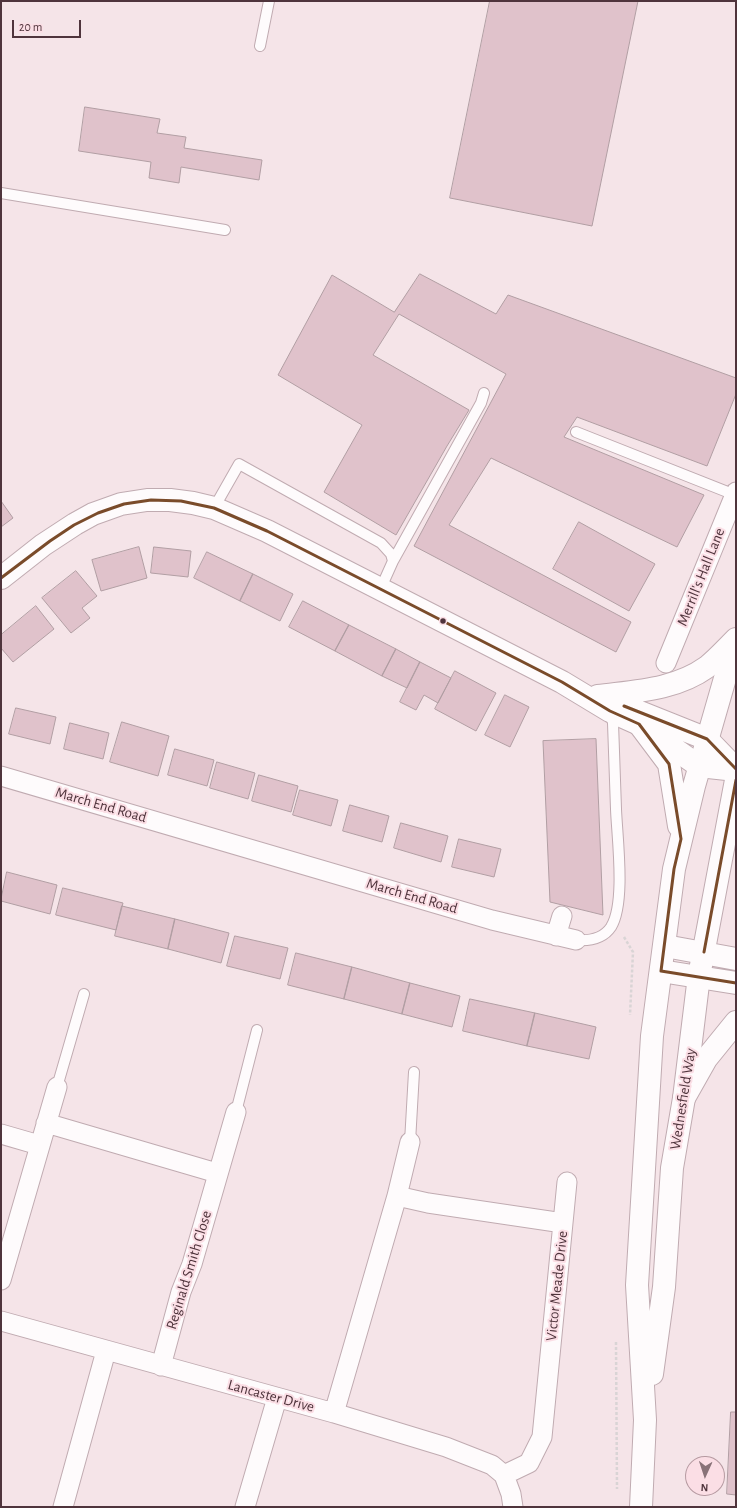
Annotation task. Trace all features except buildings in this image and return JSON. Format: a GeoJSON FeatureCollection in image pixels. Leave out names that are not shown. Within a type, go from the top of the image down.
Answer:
{"type":"FeatureCollection","features":[{"type":"Feature","properties":{"kind":"main road"},"geometry":{"type":"LineString","coordinates":[[1,578],[43,545],[75,524],[93,514],[121,504],[146,500],[170,500],[214,508],[267,531],[604,704],[639,724],[700,766],[736,770]]}},
{"type":"Feature","properties":{"kind":"main road"},"geometry":{"type":"LineString","coordinates":[[604,704],[672,686],[689,678],[708,666],[736,639]]}},
{"type":"Feature","properties":{"kind":"main road"},"geometry":{"type":"LineString","coordinates":[[641,1507],[645,1420],[637,1285],[652,1036],[674,869],[707,739],[736,639]]}},
{"type":"Feature","properties":{"kind":"main road"},"geometry":{"type":"LineString","coordinates":[[604,704],[707,739],[736,770]]}},
{"type":"Feature","properties":{"kind":"main road"},"geometry":{"type":"LineString","coordinates":[[639,724],[669,764],[681,839]]}},
{"type":"Feature","properties":{"kind":"main road","name":"Wednesfield Way"},"geometry":{"type":"LineString","coordinates":[[645,1420],[664,1287],[672,1168],[684,1098],[699,976],[736,780]]}},
{"type":"Feature","properties":{"kind":"main road"},"geometry":{"type":"LineString","coordinates":[[665,946],[736,959]]}},
{"type":"Feature","properties":{"kind":"main road"},"geometry":{"type":"LineString","coordinates":[[661,971],[736,982]]}},
{"type":"Feature","properties":{"kind":"main road"},"geometry":{"type":"LineString","coordinates":[[684,1098],[706,1059],[736,1022]]}},
{"type":"Feature","properties":{"kind":"street","name":"Merrill's Hall Lane"},"geometry":{"type":"LineString","coordinates":[[666,663],[735,493]]}},
{"type":"Feature","properties":{"kind":"street","name":"March End Road"},"geometry":{"type":"LineString","coordinates":[[1,776],[477,915],[576,940]]}},
{"type":"Feature","properties":{"kind":"street"},"geometry":{"type":"LineString","coordinates":[[556,936],[562,916]]}},
{"type":"Feature","properties":{"kind":"street"},"geometry":{"type":"LineString","coordinates":[[1,1280],[56,1087]]}},
{"type":"Feature","properties":{"kind":"street","name":"Reginald Smith Close"},"geometry":{"type":"LineString","coordinates":[[161,1366],[181,1292],[192,1264],[217,1173],[236,1112]]}},
{"type":"Feature","properties":{"kind":"street"},"geometry":{"type":"LineString","coordinates":[[46,1123],[217,1173]]}},
{"type":"Feature","properties":{"kind":"street"},"geometry":{"type":"LineString","coordinates":[[1,1134],[39,1145]]}},
{"type":"Feature","properties":{"kind":"street"},"geometry":{"type":"LineString","coordinates":[[334,1413],[397,1196],[410,1142]]}},
{"type":"Feature","properties":{"kind":"street"},"geometry":{"type":"LineString","coordinates":[[564,1223],[567,1182]]}},
{"type":"Feature","properties":{"kind":"street","name":"Victor Meade Drive"},"geometry":{"type":"LineString","coordinates":[[397,1196],[564,1223],[542,1437],[529,1463],[504,1475]]}},
{"type":"Feature","properties":{"kind":"street","name":"Lancaster Drive"},"geometry":{"type":"LineString","coordinates":[[1,1321],[334,1413],[446,1447],[492,1465],[504,1475]]}},
{"type":"Feature","properties":{"kind":"street"},"geometry":{"type":"LineString","coordinates":[[63,1507],[106,1351]]}},
{"type":"Feature","properties":{"kind":"street"},"geometry":{"type":"LineString","coordinates":[[245,1507],[277,1398]]}},
{"type":"Feature","properties":{"kind":"street"},"geometry":{"type":"LineString","coordinates":[[504,1475],[511,1494],[513,1507]]}},
{"type":"Feature","properties":{"kind":"lane"},"geometry":{"type":"LineString","coordinates":[[260,46],[269,1]]}},
{"type":"Feature","properties":{"kind":"lane"},"geometry":{"type":"LineString","coordinates":[[1,193],[225,230]]}},
{"type":"Feature","properties":{"kind":"lane"},"geometry":{"type":"LineString","coordinates":[[380,590],[393,561],[480,403],[484,393]]}},
{"type":"Feature","properties":{"kind":"lane"},"geometry":{"type":"LineString","coordinates":[[576,432],[735,493]]}},
{"type":"Feature","properties":{"kind":"lane"},"geometry":{"type":"LineString","coordinates":[[214,508],[239,464],[381,543],[391,554],[393,561]]}},
{"type":"Feature","properties":{"kind":"lane","name":"March End Road"},"geometry":{"type":"LineString","coordinates":[[576,940],[590,942],[604,934],[611,927],[618,907],[619,868],[613,723],[604,704]]}},
{"type":"Feature","properties":{"kind":"lane"},"geometry":{"type":"LineString","coordinates":[[56,1087],[84,994]]}},
{"type":"Feature","properties":{"kind":"lane"},"geometry":{"type":"LineString","coordinates":[[236,1112],[257,1030]]}},
{"type":"Feature","properties":{"kind":"lane"},"geometry":{"type":"LineString","coordinates":[[410,1142],[414,1072]]}},
{"type":"Feature","properties":{"kind":"transit line"},"geometry":{"type":"LineString","coordinates":[[1,578],[74,525],[98,513],[124,504],[151,500],[181,501],[214,508],[267,531],[562,682],[610,711],[639,724],[669,764],[681,839],[674,869],[661,971]]}},
{"type":"Feature","properties":{"kind":"transit line"},"geometry":{"type":"LineString","coordinates":[[624,706],[707,739],[736,769]]}},
{"type":"Feature","properties":{"kind":"transit line"},"geometry":{"type":"LineString","coordinates":[[704,952],[736,780]]}},
{"type":"Feature","properties":{"kind":"transit line"},"geometry":{"type":"LineString","coordinates":[[661,971],[736,983]]}}]}
